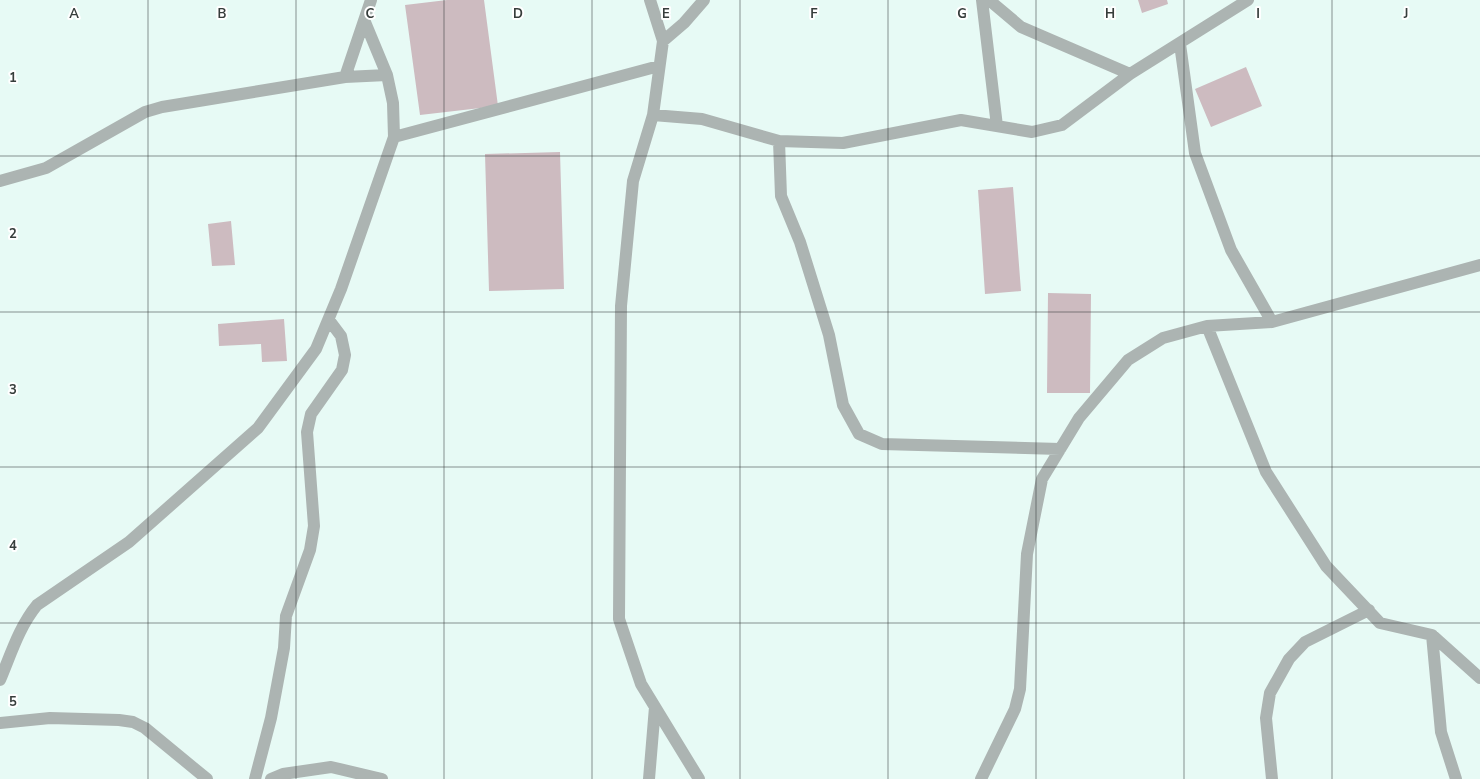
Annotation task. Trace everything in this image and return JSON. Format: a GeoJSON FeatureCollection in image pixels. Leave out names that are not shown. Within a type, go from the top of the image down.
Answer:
{"type":"FeatureCollection","features":[{"type":"Feature","properties":{"kind":"street"},"geometry":{"type":"LineString","coordinates":[[345,78],[365,22],[371,0]]}},
{"type":"Feature","properties":{"kind":"street"},"geometry":{"type":"LineString","coordinates":[[650,0],[662,41],[653,115],[633,181],[620,306],[619,619],[641,684],[700,779]]}},
{"type":"Feature","properties":{"kind":"street"},"geometry":{"type":"LineString","coordinates":[[662,41],[684,22],[704,0]]}},
{"type":"Feature","properties":{"kind":"street"},"geometry":{"type":"LineString","coordinates":[[982,0],[997,126]]}},
{"type":"Feature","properties":{"kind":"street"},"geometry":{"type":"LineString","coordinates":[[989,0],[1021,27],[1130,74]]}},
{"type":"Feature","properties":{"kind":"street"},"geometry":{"type":"LineString","coordinates":[[653,115],[702,119],[779,141],[843,143],[961,120],[1032,132],[1062,125],[1130,74],[1248,0]]}},
{"type":"Feature","properties":{"kind":"street"},"geometry":{"type":"LineString","coordinates":[[0,680],[19,632],[37,605],[130,542],[258,428],[316,349],[329,320],[394,137],[393,103],[387,75],[365,22]]}},
{"type":"Feature","properties":{"kind":"street"},"geometry":{"type":"LineString","coordinates":[[1180,44],[1195,153],[1231,250],[1272,322]]}},
{"type":"Feature","properties":{"kind":"street"},"geometry":{"type":"LineString","coordinates":[[394,137],[659,66]]}},
{"type":"Feature","properties":{"kind":"street"},"geometry":{"type":"LineString","coordinates":[[0,181],[46,168],[145,112],[162,107],[345,78],[387,75]]}},
{"type":"Feature","properties":{"kind":"street"},"geometry":{"type":"LineString","coordinates":[[779,141],[781,196],[800,242],[829,335],[843,405],[859,434],[882,444],[1060,449]]}},
{"type":"Feature","properties":{"kind":"street"},"geometry":{"type":"LineString","coordinates":[[981,779],[1015,709],[1020,689],[1027,554],[1042,479],[1080,418],[1128,360],[1163,338],[1207,326],[1272,322],[1480,265]]}},
{"type":"Feature","properties":{"kind":"street"},"geometry":{"type":"LineString","coordinates":[[255,779],[271,718],[284,648],[286,616],[310,550],[314,526],[308,432],[311,414],[342,370],[344,355],[341,336],[329,320]]}},
{"type":"Feature","properties":{"kind":"street"},"geometry":{"type":"LineString","coordinates":[[1207,326],[1266,472],[1326,566],[1380,623],[1432,635],[1480,678]]}},
{"type":"Feature","properties":{"kind":"street"},"geometry":{"type":"LineString","coordinates":[[1272,779],[1266,718],[1270,693],[1289,659],[1305,642],[1369,610]]}},
{"type":"Feature","properties":{"kind":"street"},"geometry":{"type":"LineString","coordinates":[[1432,635],[1441,732],[1456,779]]}},
{"type":"Feature","properties":{"kind":"street"},"geometry":{"type":"LineString","coordinates":[[649,779],[655,707]]}},
{"type":"Feature","properties":{"kind":"street"},"geometry":{"type":"LineString","coordinates":[[0,723],[50,718],[118,720],[133,722],[145,728],[207,779]]}},
{"type":"Feature","properties":{"kind":"street"},"geometry":{"type":"LineString","coordinates":[[271,779],[283,774],[332,767],[382,779]]}},
{"type":"Feature","properties":{"kind":"building"},"geometry":{"type":"Polygon","coordinates":[[[447,0],[484,0],[498,106],[420,115],[405,5],[447,0]]]}},
{"type":"Feature","properties":{"kind":"building"},"geometry":{"type":"Polygon","coordinates":[[[1138,0],[1167,0],[1168,4],[1142,13],[1138,0]]]}},
{"type":"Feature","properties":{"kind":"building"},"geometry":{"type":"Polygon","coordinates":[[[1246,67],[1262,106],[1211,127],[1195,89],[1246,67]]]}},
{"type":"Feature","properties":{"kind":"building"},"geometry":{"type":"Polygon","coordinates":[[[560,152],[564,289],[489,291],[485,154],[560,152]]]}},
{"type":"Feature","properties":{"kind":"building"},"geometry":{"type":"Polygon","coordinates":[[[1013,187],[1021,291],[985,294],[978,190],[1013,187]]]}},
{"type":"Feature","properties":{"kind":"building"},"geometry":{"type":"Polygon","coordinates":[[[231,221],[235,265],[212,266],[208,224],[231,221]]]}},
{"type":"Feature","properties":{"kind":"building"},"geometry":{"type":"Polygon","coordinates":[[[1048,293],[1091,294],[1090,393],[1047,393],[1048,293]]]}},
{"type":"Feature","properties":{"kind":"building"},"geometry":{"type":"Polygon","coordinates":[[[284,319],[287,361],[262,362],[261,344],[219,346],[218,324],[284,319]]]}}]}
